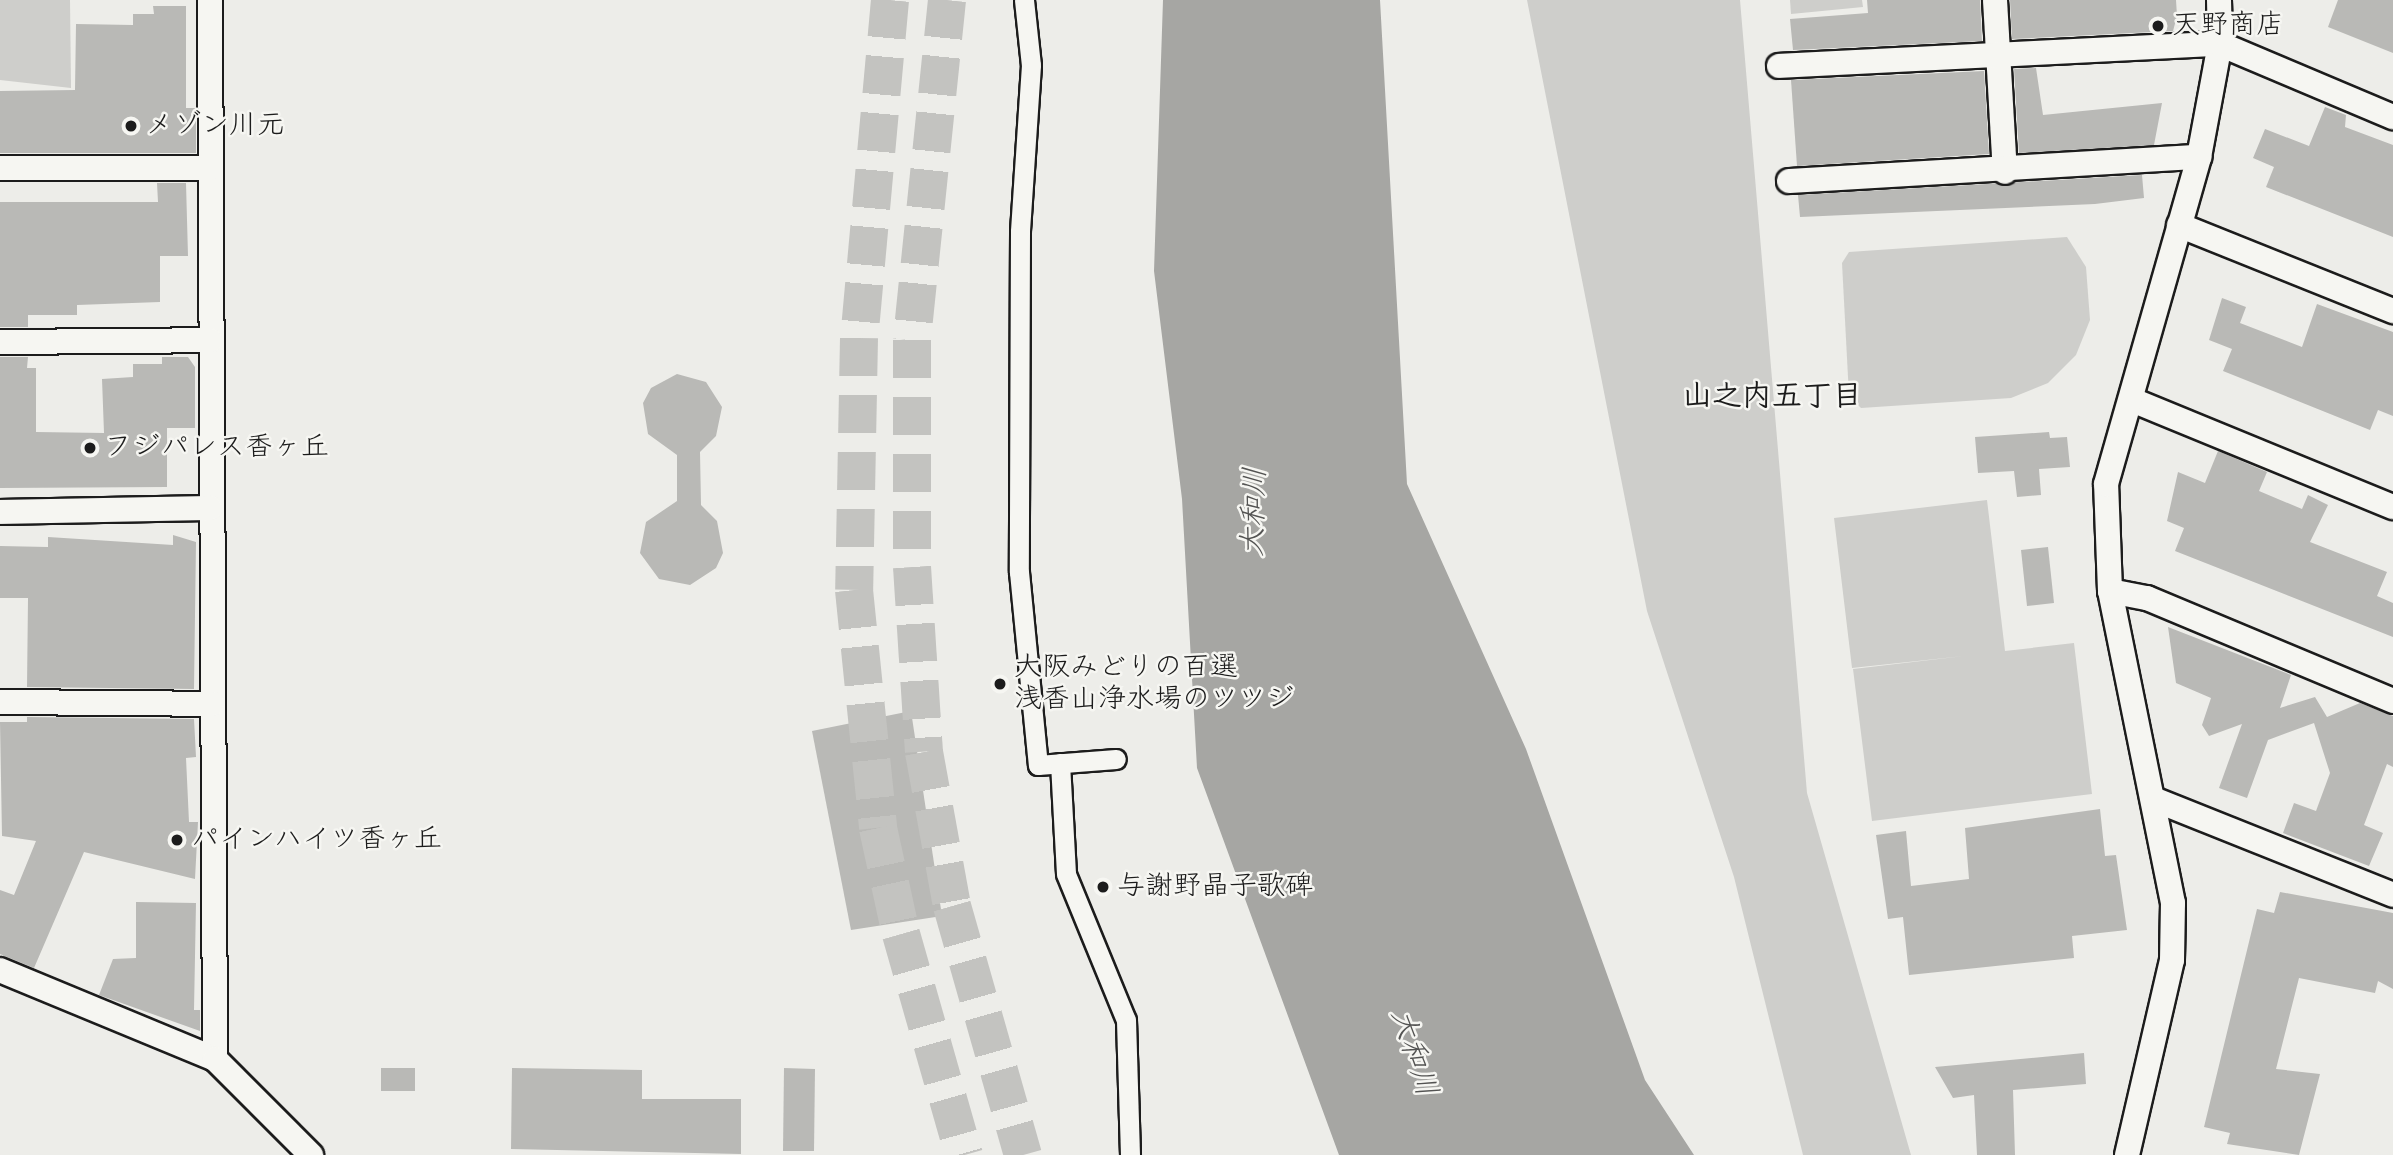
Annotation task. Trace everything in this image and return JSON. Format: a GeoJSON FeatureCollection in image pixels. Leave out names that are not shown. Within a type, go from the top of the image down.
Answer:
{"type":"FeatureCollection","features":[{"type":"Feature","properties":{"kind":"street"},"geometry":{"type":"LineString","coordinates":[[210,0],[210,508],[215,1059]]}},
{"type":"Feature","properties":{"kind":"street"},"geometry":{"type":"LineString","coordinates":[[1024,0],[1031,65],[1020,232],[1018,572],[1038,765],[1116,759]]}},
{"type":"Feature","properties":{"kind":"street"},"geometry":{"type":"LineString","coordinates":[[1995,0],[2005,172]]}},
{"type":"Feature","properties":{"kind":"street"},"geometry":{"type":"LineString","coordinates":[[2127,1155],[2172,960],[2173,903],[2156,800],[2110,591],[2106,484],[2199,157],[2220,44],[2219,0]]}},
{"type":"Feature","properties":{"kind":"street"},"geometry":{"type":"LineString","coordinates":[[1779,66],[1997,52],[2220,44],[2393,117]]}},
{"type":"Feature","properties":{"kind":"street"},"geometry":{"type":"LineString","coordinates":[[1789,181],[2005,172],[2199,157]]}},
{"type":"Feature","properties":{"kind":"street"},"geometry":{"type":"LineString","coordinates":[[0,168],[210,168]]}},
{"type":"Feature","properties":{"kind":"street"},"geometry":{"type":"LineString","coordinates":[[2179,225],[2393,311]]}},
{"type":"Feature","properties":{"kind":"street"},"geometry":{"type":"LineString","coordinates":[[0,342],[210,340]]}},
{"type":"Feature","properties":{"kind":"street"},"geometry":{"type":"LineString","coordinates":[[2132,400],[2393,507]]}},
{"type":"Feature","properties":{"kind":"street"},"geometry":{"type":"LineString","coordinates":[[0,512],[210,508]]}},
{"type":"Feature","properties":{"kind":"street"},"geometry":{"type":"LineString","coordinates":[[2110,591],[2147,598],[2393,701]]}},
{"type":"Feature","properties":{"kind":"street"},"geometry":{"type":"LineString","coordinates":[[0,702],[212,704]]}},
{"type":"Feature","properties":{"kind":"street"},"geometry":{"type":"LineString","coordinates":[[1060,763],[1066,874],[1126,1020],[1129,1155]]}},
{"type":"Feature","properties":{"kind":"street"},"geometry":{"type":"LineString","coordinates":[[2156,800],[2393,895]]}},
{"type":"Feature","properties":{"kind":"street"},"geometry":{"type":"LineString","coordinates":[[0,970],[215,1059],[311,1155]]}},
{"type":"Feature","properties":{"kind":"shaded area"},"geometry":{"type":"Polygon","coordinates":[[[0,0],[70,0],[71,88],[0,80],[0,0]]]}},
{"type":"Feature","properties":{"kind":"shaded area"},"geometry":{"type":"Polygon","coordinates":[[[1527,0],[1740,0],[1807,793],[1911,1155],[1803,1155],[1734,877],[1647,611],[1527,0]]]}},
{"type":"Feature","properties":{"kind":"shaded area"},"geometry":{"type":"Polygon","coordinates":[[[1790,0],[1862,0],[1863,7],[1791,14],[1790,0]]]}},
{"type":"Feature","properties":{"kind":"shaded area"},"geometry":{"type":"Polygon","coordinates":[[[2067,237],[2086,267],[2090,320],[2076,355],[2048,383],[2011,398],[1861,408],[1849,396],[1842,263],[1849,252],[2067,237]]]}},
{"type":"Feature","properties":{"kind":"shaded area"},"geometry":{"type":"Polygon","coordinates":[[[1987,500],[2005,651],[2074,643],[2092,794],[1872,821],[1853,669],[1964,656],[1852,668],[1834,518],[1987,500]]]}},
{"type":"Feature","properties":{"kind":"water","name":"大和川"},"geometry":{"type":"Polygon","coordinates":[[[1163,0],[1380,0],[1407,484],[1526,749],[1645,1080],[1694,1155],[1339,1155],[1197,768],[1182,499],[1154,271],[1163,0]]]}},
{"type":"Feature","properties":{"kind":"building"},"geometry":{"type":"Polygon","coordinates":[[[1867,0],[1980,0],[1982,41],[1793,50],[1790,19],[1868,13],[1867,0]]]}},
{"type":"Feature","properties":{"kind":"building"},"geometry":{"type":"Polygon","coordinates":[[[2010,0],[2176,0],[2177,16],[2173,31],[2012,39],[2010,0]]]}},
{"type":"Feature","properties":{"kind":"building"},"geometry":{"type":"Polygon","coordinates":[[[2338,0],[2393,0],[2393,53],[2328,27],[2338,0]]]}},
{"type":"Feature","properties":{"kind":"building"},"geometry":{"type":"Polygon","coordinates":[[[153,6],[186,6],[186,108],[196,108],[196,153],[0,153],[0,91],[75,90],[76,24],[133,25],[133,14],[154,14],[153,6]]]}},
{"type":"Feature","properties":{"kind":"building"},"geometry":{"type":"Polygon","coordinates":[[[2036,68],[2043,115],[2162,103],[2154,145],[2019,153],[2014,69],[2036,68]]]}},
{"type":"Feature","properties":{"kind":"building"},"geometry":{"type":"Polygon","coordinates":[[[1984,71],[1989,154],[1797,166],[1791,80],[1984,71]]]}},
{"type":"Feature","properties":{"kind":"building"},"geometry":{"type":"Polygon","coordinates":[[[2325,107],[2346,115],[2345,127],[2393,145],[2393,237],[2266,187],[2274,167],[2253,158],[2265,129],[2309,146],[2325,107]]]}},
{"type":"Feature","properties":{"kind":"building"},"geometry":{"type":"Polygon","coordinates":[[[2142,175],[2144,198],[2095,204],[1800,217],[1798,195],[2142,175]]]}},
{"type":"Feature","properties":{"kind":"building"},"geometry":{"type":"Polygon","coordinates":[[[157,183],[186,183],[188,256],[160,256],[160,302],[77,305],[77,315],[28,315],[28,327],[0,327],[0,202],[158,202],[157,183]]]}},
{"type":"Feature","properties":{"kind":"building"},"geometry":{"type":"Polygon","coordinates":[[[2222,298],[2246,307],[2240,323],[2302,347],[2317,304],[2393,332],[2393,416],[2378,410],[2370,430],[2223,371],[2232,349],[2209,340],[2222,298]]]}},
{"type":"Feature","properties":{"kind":"building"},"geometry":{"type":"Polygon","coordinates":[[[0,357],[28,357],[27,368],[36,368],[36,432],[104,433],[102,379],[133,377],[133,364],[162,364],[162,357],[188,357],[195,367],[195,428],[167,428],[167,487],[0,488],[0,357]]]}},
{"type":"Feature","properties":{"kind":"building"},"geometry":{"type":"Polygon","coordinates":[[[677,374],[706,382],[722,407],[716,436],[700,452],[701,505],[717,521],[723,553],[716,568],[690,585],[659,579],[640,553],[646,522],[677,501],[677,455],[648,434],[643,403],[651,388],[677,374]]]}},
{"type":"Feature","properties":{"kind":"building"},"geometry":{"type":"Polygon","coordinates":[[[2049,432],[2050,438],[2067,437],[2070,467],[2039,469],[2041,495],[2017,497],[2014,471],[1978,473],[1975,437],[2049,432]]]}},
{"type":"Feature","properties":{"kind":"building"},"geometry":{"type":"Polygon","coordinates":[[[2218,451],[2267,472],[2259,491],[2302,509],[2308,495],[2328,505],[2310,542],[2387,572],[2377,596],[2393,603],[2393,637],[2175,551],[2184,528],[2167,521],[2178,472],[2205,483],[2218,451]]]}},
{"type":"Feature","properties":{"kind":"building"},"geometry":{"type":"Polygon","coordinates":[[[173,535],[196,542],[194,689],[27,687],[28,598],[0,598],[0,546],[48,547],[48,537],[173,545],[173,535]]]}},
{"type":"Feature","properties":{"kind":"building"},"geometry":{"type":"Polygon","coordinates":[[[2048,547],[2054,603],[2027,606],[2021,550],[2048,547]]]}},
{"type":"Feature","properties":{"kind":"building"},"geometry":{"type":"Polygon","coordinates":[[[2168,627],[2291,675],[2280,708],[2315,697],[2327,717],[2360,703],[2393,716],[2393,767],[2387,764],[2364,825],[2383,833],[2369,866],[2283,833],[2294,803],[2316,811],[2330,773],[2314,723],[2268,740],[2247,798],[2219,788],[2242,724],[2209,736],[2202,725],[2211,698],[2176,683],[2168,627]]]}},
{"type":"Feature","properties":{"kind":"building"},"geometry":{"type":"Polygon","coordinates":[[[911,711],[942,916],[851,930],[812,731],[911,711]]]}},
{"type":"Feature","properties":{"kind":"building"},"geometry":{"type":"Polygon","coordinates":[[[27,717],[194,719],[196,757],[186,758],[189,822],[198,822],[195,879],[84,852],[34,968],[0,954],[0,890],[14,895],[36,841],[2,836],[0,722],[27,722],[27,717]]]}},
{"type":"Feature","properties":{"kind":"building"},"geometry":{"type":"Polygon","coordinates":[[[2100,809],[2105,856],[2116,855],[2127,930],[2072,936],[2074,958],[1909,975],[1903,917],[1888,919],[1876,835],[1906,831],[1911,886],[1969,879],[1965,828],[2100,809]]]}},
{"type":"Feature","properties":{"kind":"building"},"geometry":{"type":"Polygon","coordinates":[[[2280,892],[2393,913],[2393,989],[2378,981],[2375,993],[2299,978],[2276,1069],[2320,1074],[2299,1155],[2227,1144],[2230,1133],[2204,1127],[2257,909],[2274,913],[2280,892]]]}},
{"type":"Feature","properties":{"kind":"building"},"geometry":{"type":"Polygon","coordinates":[[[136,902],[196,903],[194,1010],[200,1010],[200,1031],[99,995],[113,959],[136,958],[136,902]]]}},
{"type":"Feature","properties":{"kind":"building"},"geometry":{"type":"Polygon","coordinates":[[[2084,1053],[2086,1084],[2013,1090],[2015,1155],[1977,1155],[1974,1095],[1953,1098],[1935,1067],[2084,1053]]]}},
{"type":"Feature","properties":{"kind":"building"},"geometry":{"type":"Polygon","coordinates":[[[381,1068],[415,1068],[415,1091],[381,1091],[381,1068]]]}},
{"type":"Feature","properties":{"kind":"building"},"geometry":{"type":"Polygon","coordinates":[[[512,1068],[642,1070],[642,1099],[741,1099],[741,1154],[511,1149],[512,1068]]]}},
{"type":"Feature","properties":{"kind":"building"},"geometry":{"type":"Polygon","coordinates":[[[784,1068],[815,1069],[814,1151],[783,1151],[784,1068]]]}},
{"type":"Feature","properties":{"kind":"tunnel"},"geometry":{"type":"LineString","coordinates":[[890,0],[859,338],[854,590],[878,828],[901,934],[964,1155]]}},
{"type":"Feature","properties":{"kind":"tunnel"},"geometry":{"type":"LineString","coordinates":[[947,0],[912,340],[912,567],[924,752],[952,906],[1023,1155]]}},
{"type":"Feature","properties":{"kind":"place","name":"天野商店"},"geometry":{"type":"Point","coordinates":[2158,26]}},
{"type":"Feature","properties":{"kind":"place","name":"メゾン川元"},"geometry":{"type":"Point","coordinates":[131,126]}},
{"type":"Feature","properties":{"kind":"place","name":"フジパレス香ヶ丘"},"geometry":{"type":"Point","coordinates":[90,448]}},
{"type":"Feature","properties":{"kind":"place","name":"大阪みどりの百選 浅香山浄水場のツツジ"},"geometry":{"type":"Point","coordinates":[1000,684]}},
{"type":"Feature","properties":{"kind":"place","name":"パインハイツ香ヶ丘"},"geometry":{"type":"Point","coordinates":[177,840]}},
{"type":"Feature","properties":{"kind":"place","name":"与謝野晶子歌碑"},"geometry":{"type":"Point","coordinates":[1103,887]}},
{"type":"Feature","properties":{"kind":"district","name":"山之内五丁目"},"geometry":{"type":"Point","coordinates":[1772,397]}}]}
